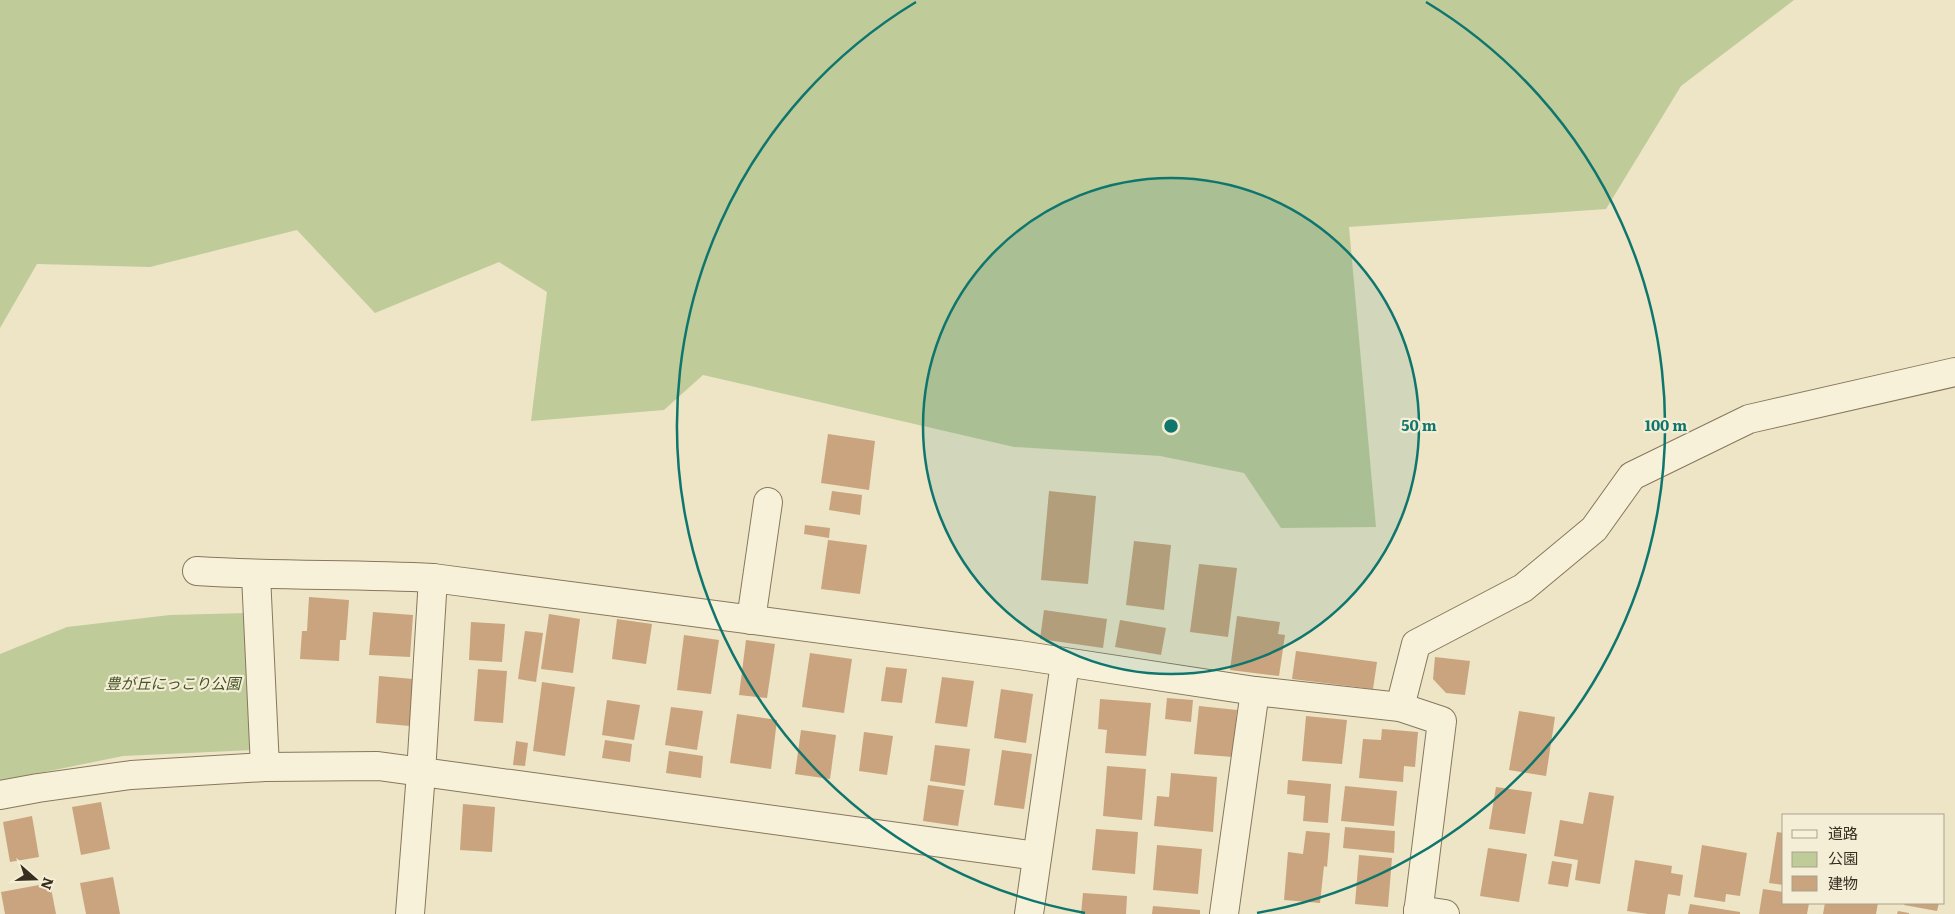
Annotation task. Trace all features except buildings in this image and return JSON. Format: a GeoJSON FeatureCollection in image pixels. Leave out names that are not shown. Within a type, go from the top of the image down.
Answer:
{"type":"FeatureCollection","features":[{"type":"Feature","properties":{"kind":"street"},"geometry":{"type":"LineString","coordinates":[[1400,707],[1416,644],[1523,588],[1594,529],[1632,476],[1749,418],[1955,372]]}},
{"type":"Feature","properties":{"kind":"street"},"geometry":{"type":"LineString","coordinates":[[751,620],[768,502]]}},
{"type":"Feature","properties":{"kind":"street"},"geometry":{"type":"LineString","coordinates":[[197,571],[256,575],[378,575],[433,578],[1019,655],[1255,691],[1400,707],[1442,720],[1418,912],[1445,914]]}},
{"type":"Feature","properties":{"kind":"street"},"geometry":{"type":"LineString","coordinates":[[256,575],[265,767]]}},
{"type":"Feature","properties":{"kind":"street"},"geometry":{"type":"LineString","coordinates":[[410,914],[433,578]]}},
{"type":"Feature","properties":{"kind":"street"},"geometry":{"type":"LineString","coordinates":[[1029,914],[1065,663]]}},
{"type":"Feature","properties":{"kind":"street"},"geometry":{"type":"LineString","coordinates":[[1224,914],[1255,691]]}},
{"type":"Feature","properties":{"kind":"street"},"geometry":{"type":"LineString","coordinates":[[0,795],[131,775],[265,767],[378,766],[1037,856]]}},
{"type":"Feature","properties":{"kind":"green space"},"geometry":{"type":"Polygon","coordinates":[[[0,0],[1794,0],[1681,86],[1606,209],[1349,227],[1376,527],[1281,528],[1244,473],[1160,456],[1014,447],[703,375],[664,410],[531,421],[547,292],[499,262],[375,313],[297,230],[150,267],[37,264],[0,328],[0,0]]]}},
{"type":"Feature","properties":{"kind":"green space","name":"豊が丘にっこり公園"},"geometry":{"type":"Polygon","coordinates":[[[248,613],[253,750],[123,756],[0,781],[0,654],[67,627],[170,615],[248,613]]]}}]}
